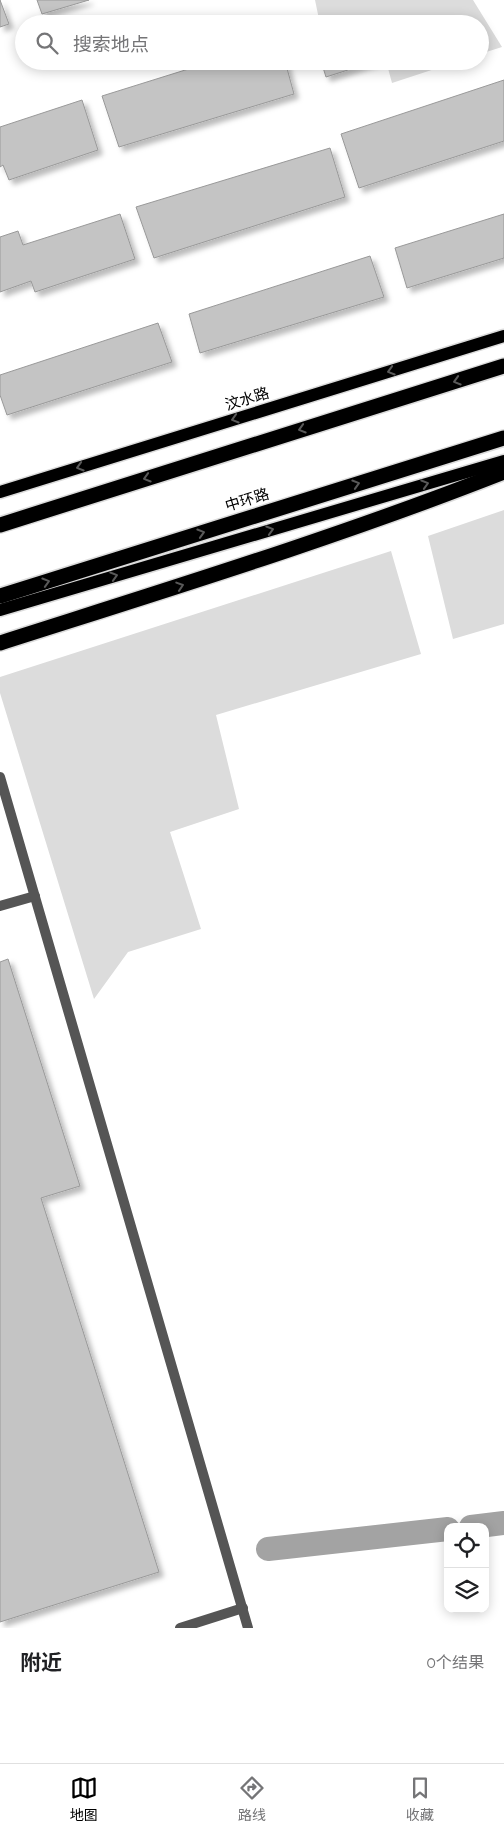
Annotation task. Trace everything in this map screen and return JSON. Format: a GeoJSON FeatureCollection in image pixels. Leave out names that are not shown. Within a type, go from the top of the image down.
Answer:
{"type":"FeatureCollection","features":[{"type":"Feature","properties":{"kind":"highway"},"geometry":{"type":"LineString","coordinates":[[0,524],[504,366]]}},
{"type":"Feature","properties":{"kind":"highway","name":"中环路"},"geometry":{"type":"LineString","coordinates":[[0,596],[504,438]]}},
{"type":"Feature","properties":{"kind":"highway"},"geometry":{"type":"LineString","coordinates":[[0,643],[238,567],[418,506],[504,472]]}},
{"type":"Feature","properties":{"kind":"main road","name":"汶水路"},"geometry":{"type":"LineString","coordinates":[[0,492],[504,336]]}},
{"type":"Feature","properties":{"kind":"main road"},"geometry":{"type":"LineString","coordinates":[[0,610],[504,461]]}},
{"type":"Feature","properties":{"kind":"street"},"geometry":{"type":"LineString","coordinates":[[0,777],[248,1628]]}},
{"type":"Feature","properties":{"kind":"street"},"geometry":{"type":"LineString","coordinates":[[0,906],[35,896]]}},
{"type":"Feature","properties":{"kind":"street"},"geometry":{"type":"LineString","coordinates":[[180,1628],[243,1608]]}},
{"type":"Feature","properties":{"kind":"shaded area"},"geometry":{"type":"Polygon","coordinates":[[[315,0],[473,0],[482,15],[318,15],[315,0]]]}},
{"type":"Feature","properties":{"kind":"shaded area"},"geometry":{"type":"Polygon","coordinates":[[[489,26],[502,47],[489,51],[489,26]]]}},
{"type":"Feature","properties":{"kind":"shaded area"},"geometry":{"type":"Polygon","coordinates":[[[388,70],[432,70],[392,83],[388,70]]]}},
{"type":"Feature","properties":{"kind":"shaded area"},"geometry":{"type":"Polygon","coordinates":[[[504,510],[504,624],[453,639],[428,536],[504,510]]]}},
{"type":"Feature","properties":{"kind":"shaded area"},"geometry":{"type":"Polygon","coordinates":[[[391,551],[421,654],[216,715],[239,809],[170,832],[201,929],[128,952],[94,999],[0,693],[0,677],[391,551]]]}},
{"type":"Feature","properties":{"kind":"building"},"geometry":{"type":"Polygon","coordinates":[[[0,0],[9,24],[0,27],[0,0]]]}},
{"type":"Feature","properties":{"kind":"building"},"geometry":{"type":"Polygon","coordinates":[[[37,0],[89,0],[42,14],[37,0]]]}},
{"type":"Feature","properties":{"kind":"building"},"geometry":{"type":"Polygon","coordinates":[[[185,70],[287,70],[294,94],[119,147],[102,96],[185,70]]]}},
{"type":"Feature","properties":{"kind":"building"},"geometry":{"type":"Polygon","coordinates":[[[324,70],[348,70],[326,77],[324,70]]]}},
{"type":"Feature","properties":{"kind":"building"},"geometry":{"type":"Polygon","coordinates":[[[504,80],[504,141],[359,188],[341,134],[504,80]]]}},
{"type":"Feature","properties":{"kind":"building"},"geometry":{"type":"Polygon","coordinates":[[[82,100],[98,150],[9,180],[3,165],[0,167],[0,127],[82,100]]]}},
{"type":"Feature","properties":{"kind":"building"},"geometry":{"type":"Polygon","coordinates":[[[330,148],[345,197],[154,258],[136,207],[330,148]]]}},
{"type":"Feature","properties":{"kind":"building"},"geometry":{"type":"Polygon","coordinates":[[[120,214],[135,259],[35,292],[31,281],[0,292],[0,237],[18,231],[23,245],[120,214]]]}},
{"type":"Feature","properties":{"kind":"building"},"geometry":{"type":"Polygon","coordinates":[[[504,214],[504,258],[407,288],[395,248],[504,214]]]}},
{"type":"Feature","properties":{"kind":"building"},"geometry":{"type":"Polygon","coordinates":[[[370,256],[384,297],[200,353],[189,314],[370,256]]]}},
{"type":"Feature","properties":{"kind":"building"},"geometry":{"type":"Polygon","coordinates":[[[158,323],[172,362],[7,415],[0,395],[0,375],[158,323]]]}},
{"type":"Feature","properties":{"kind":"building"},"geometry":{"type":"Polygon","coordinates":[[[8,959],[80,1186],[41,1198],[159,1572],[0,1622],[0,962],[8,959]]]}},
{"type":"Feature","properties":{"kind":"waterway"},"geometry":{"type":"LineString","coordinates":[[489,1525],[504,1523]]}},
{"type":"Feature","properties":{"kind":"waterway"},"geometry":{"type":"LineString","coordinates":[[268,1549],[444,1529]]}}]}
